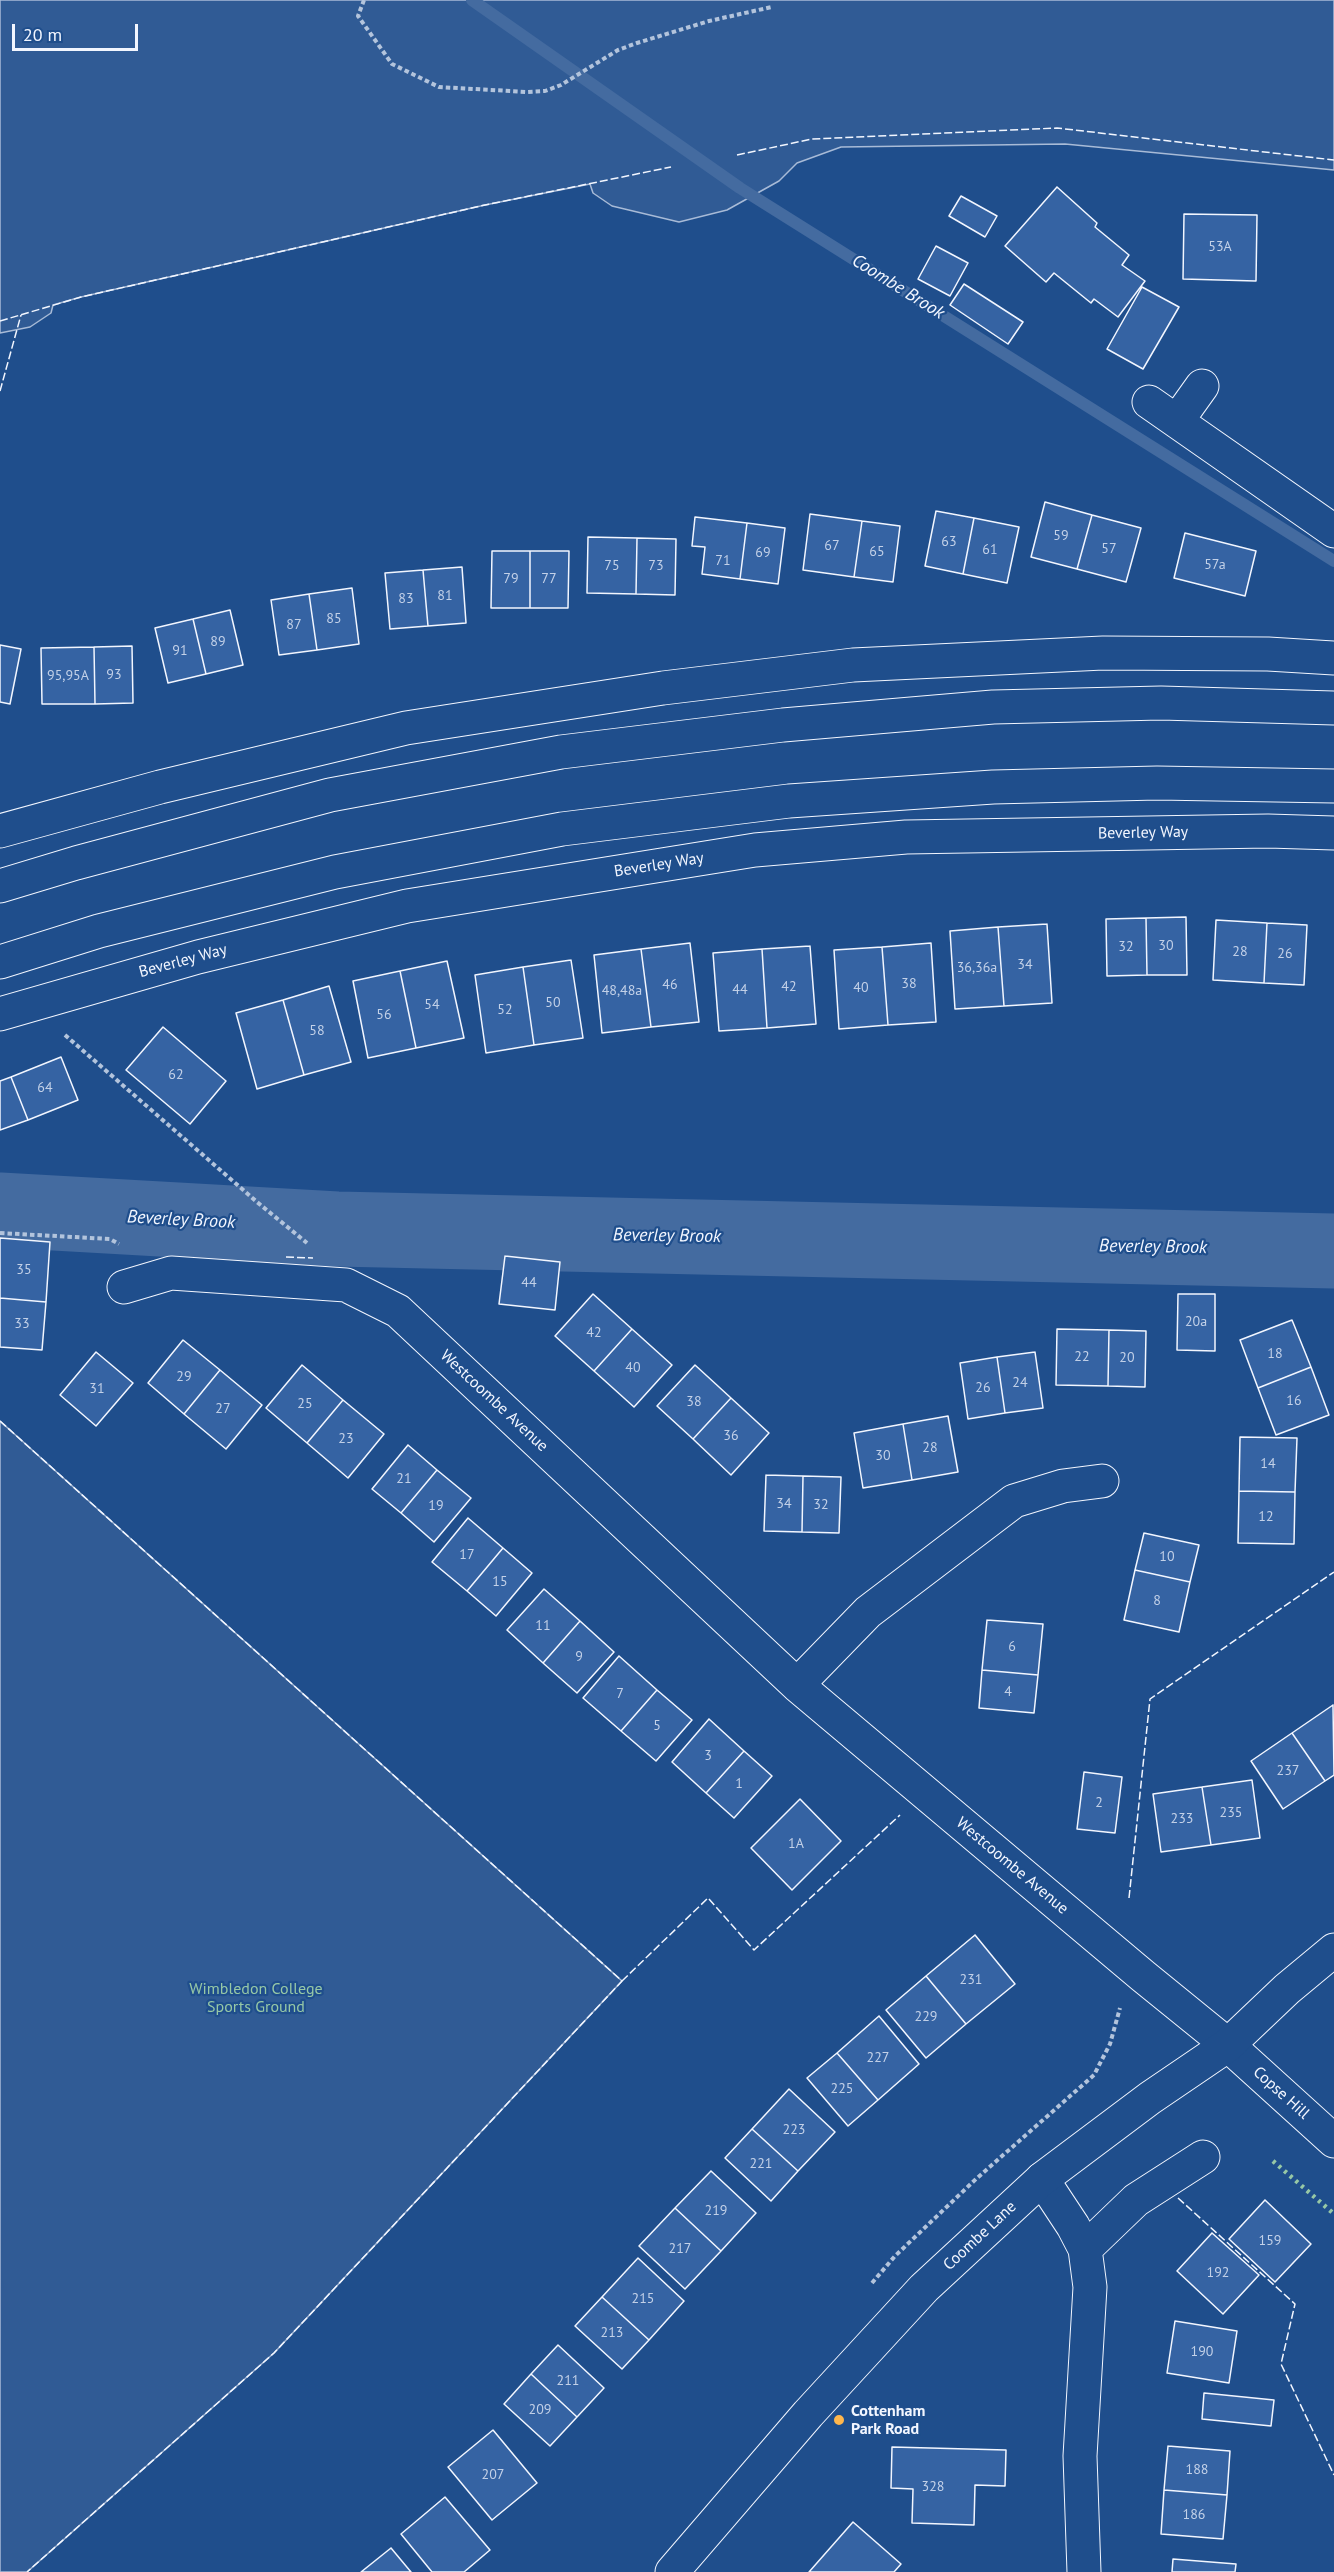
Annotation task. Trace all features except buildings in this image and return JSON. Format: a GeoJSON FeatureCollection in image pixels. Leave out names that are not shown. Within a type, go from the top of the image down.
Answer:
{"type":"FeatureCollection","features":[{"type":"Feature","properties":{"kind":"main road"},"geometry":{"type":"LineString","coordinates":[[1177,422],[1202,386]]}},
{"type":"Feature","properties":{"kind":"main road"},"geometry":{"type":"LineString","coordinates":[[1149,402],[1334,531]]}},
{"type":"Feature","properties":{"kind":"main road"},"geometry":{"type":"LineString","coordinates":[[0,831],[160,787],[406,728],[663,688],[853,665],[1103,652],[1268,654],[1334,658]]}},
{"type":"Feature","properties":{"kind":"main road"},"geometry":{"type":"LineString","coordinates":[[0,886],[330,795],[561,752],[783,725],[993,706],[1161,703],[1334,708]]}},
{"type":"Feature","properties":{"kind":"main road"},"geometry":{"type":"LineString","coordinates":[[0,962],[99,931],[334,872],[562,829],[789,801],[993,787],[1157,783],[1334,786]]}},
{"type":"Feature","properties":{"kind":"main road","name":"Beverley Way"},"geometry":{"type":"LineString","coordinates":[[0,1014],[198,957],[407,906],[755,850],[906,837],[1268,831],[1334,833]]}},
{"type":"Feature","properties":{"kind":"main road","name":"Westcoombe Avenue"},"geometry":{"type":"LineString","coordinates":[[124,1287],[171,1273],[346,1285],[398,1311],[797,1685],[1143,1976],[1228,2044]]}},
{"type":"Feature","properties":{"kind":"main road"},"geometry":{"type":"LineString","coordinates":[[797,1685],[868,1612],[1014,1502],[1063,1486],[1102,1481]]}},
{"type":"Feature","properties":{"kind":"main road","name":"Coombe Lane"},"geometry":{"type":"LineString","coordinates":[[672,2572],[808,2414],[924,2288],[1042,2179],[1150,2098],[1228,2044],[1287,1989],[1334,1950]]}},
{"type":"Feature","properties":{"kind":"main road","name":"Copse Hill"},"geometry":{"type":"LineString","coordinates":[[1228,2044],[1334,2142]]}},
{"type":"Feature","properties":{"kind":"main road"},"geometry":{"type":"LineString","coordinates":[[1085,2249],[1136,2200],[1203,2157]]}},
{"type":"Feature","properties":{"kind":"main road"},"geometry":{"type":"LineString","coordinates":[[1042,2179],[1073,2226],[1085,2249],[1090,2287],[1080,2456],[1084,2572]]}},
{"type":"Feature","properties":{"kind":"path"},"geometry":{"type":"LineString","coordinates":[[364,0],[358,16],[392,64],[439,87],[527,92],[545,91],[561,85],[618,50],[709,21],[772,7]]}},
{"type":"Feature","properties":{"kind":"path"},"geometry":{"type":"LineString","coordinates":[[33,1003],[56,1027],[257,1202],[311,1246]]}},
{"type":"Feature","properties":{"kind":"path"},"geometry":{"type":"LineString","coordinates":[[0,1233],[110,1239],[119,1244]]}},
{"type":"Feature","properties":{"kind":"shaded area"},"geometry":{"type":"Polygon","coordinates":[[[0,0],[1334,0],[1334,170],[1065,144],[841,147],[797,163],[779,181],[727,210],[679,222],[612,206],[593,193],[590,184],[485,205],[81,297],[53,305],[51,313],[30,327],[0,333],[0,0]]]}},
{"type":"Feature","properties":{"kind":"shaded area","name":"Wimbledon College Sports Ground"},"geometry":{"type":"Polygon","coordinates":[[[0,1421],[622,1981],[274,2353],[27,2572],[0,2572],[0,1421]]]}},
{"type":"Feature","properties":{"kind":"waterway","name":"Coombe Brook"},"geometry":{"type":"LineString","coordinates":[[472,0],[740,188],[1334,561]]}},
{"type":"Feature","properties":{"kind":"waterway","name":"Beverley Brook"},"geometry":{"type":"LineString","coordinates":[[0,1210],[337,1229],[1334,1251]]}},
{"type":"Feature","properties":{"kind":"hedge"},"geometry":{"type":"LineString","coordinates":[[1273,2161],[1334,2214]]}},
{"type":"Feature","properties":{"kind":"fence"},"geometry":{"type":"LineString","coordinates":[[737,155],[812,139],[1057,128],[1334,160]]}},
{"type":"Feature","properties":{"kind":"fence"},"geometry":{"type":"LineString","coordinates":[[0,321],[81,297],[485,205],[671,167]]}},
{"type":"Feature","properties":{"kind":"fence"},"geometry":{"type":"LineString","coordinates":[[0,391],[21,315]]}},
{"type":"Feature","properties":{"kind":"fence"},"geometry":{"type":"LineString","coordinates":[[286,1257],[313,1258]]}},
{"type":"Feature","properties":{"kind":"fence"},"geometry":{"type":"LineString","coordinates":[[0,1421],[622,1981],[274,2353],[27,2572]]}},
{"type":"Feature","properties":{"kind":"fence"},"geometry":{"type":"LineString","coordinates":[[1129,1898],[1150,1699],[1334,1572]]}},
{"type":"Feature","properties":{"kind":"fence"},"geometry":{"type":"LineString","coordinates":[[622,1981],[708,1898],[754,1950],[900,1815]]}},
{"type":"Feature","properties":{"kind":"fence"},"geometry":{"type":"LineString","coordinates":[[1178,2198],[1295,2304],[1281,2364],[1334,2475]]}},
{"type":"Feature","properties":{"kind":"place","name":"Cottenham Park Road"},"geometry":{"type":"Point","coordinates":[839,2420]}}]}
